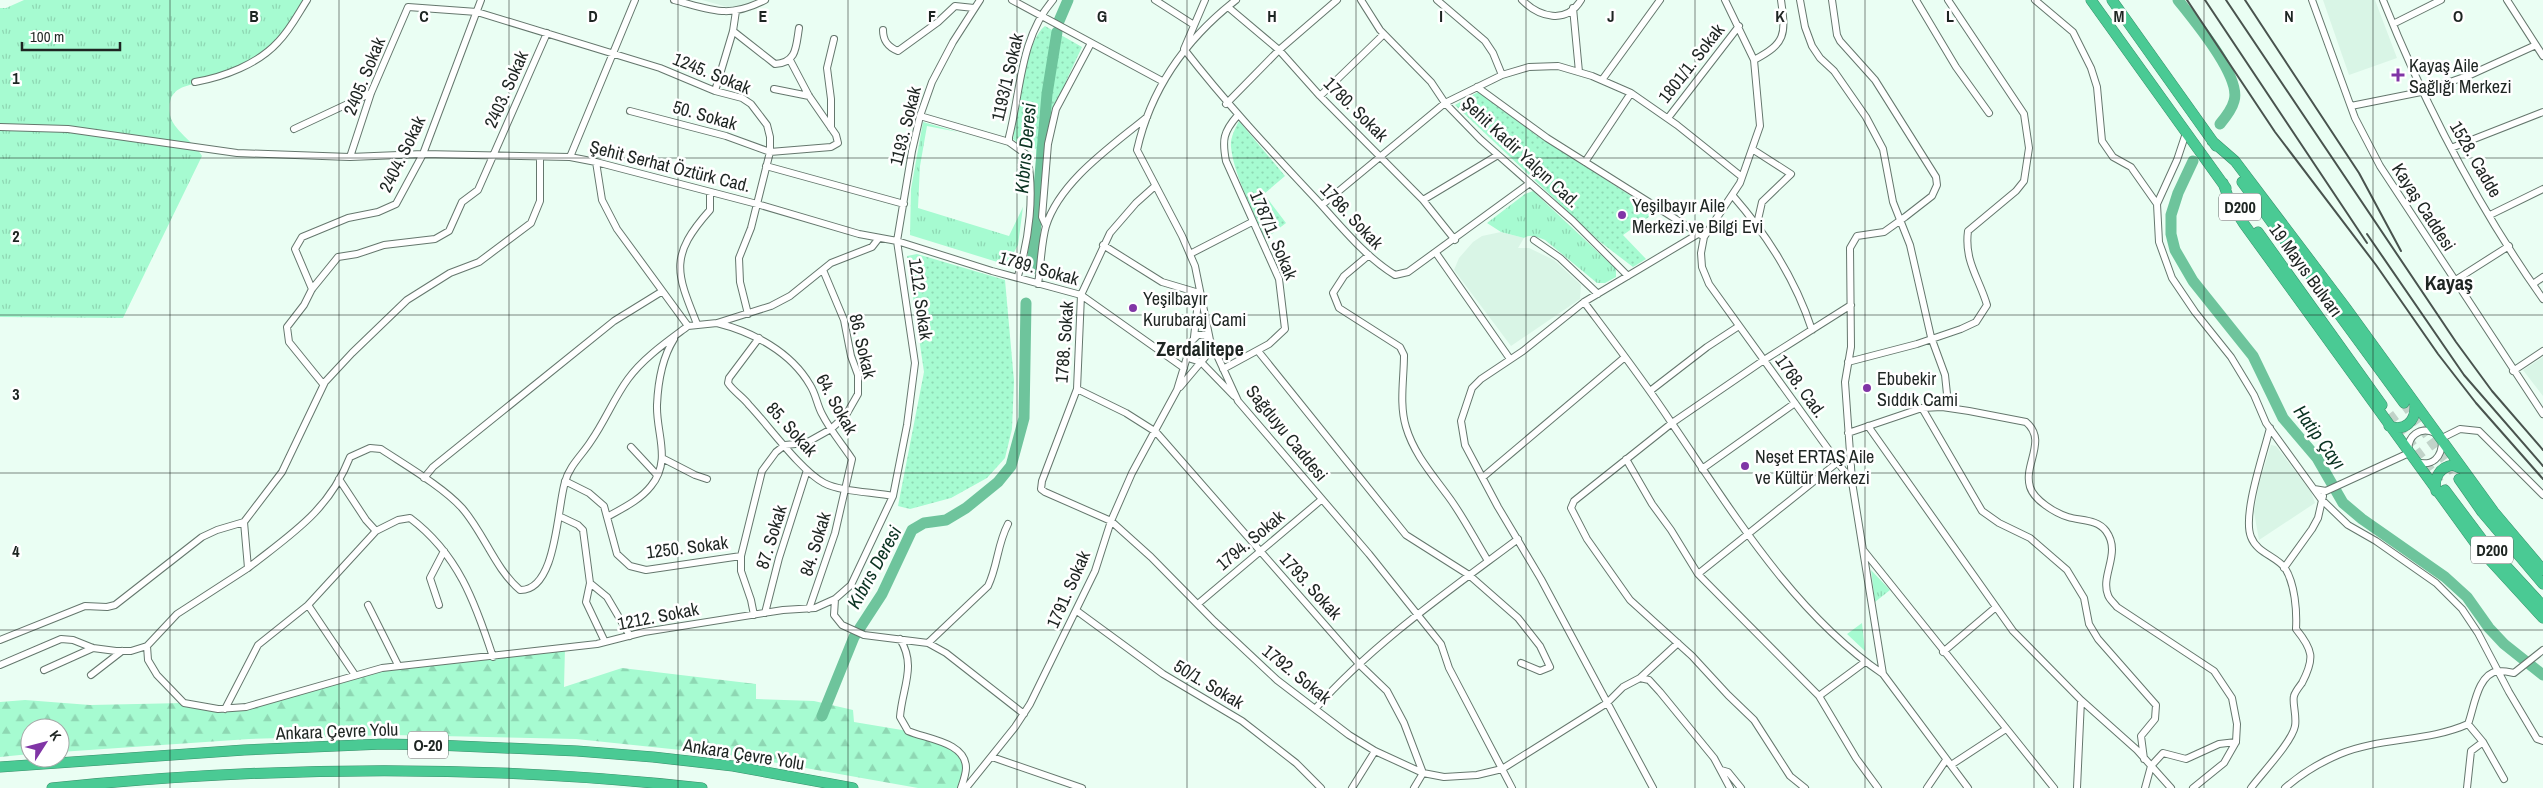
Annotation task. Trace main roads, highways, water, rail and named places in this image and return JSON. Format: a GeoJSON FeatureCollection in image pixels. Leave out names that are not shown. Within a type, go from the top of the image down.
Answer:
{"type":"FeatureCollection","features":[{"type":"Feature","properties":{"kind":"highway","name":"19 Mayıs Bulvarı"},"geometry":{"type":"LineString","coordinates":[[2090,0],[2389,414]]}},
{"type":"Feature","properties":{"kind":"highway","name":"19 Mayıs Bulvarı"},"geometry":{"type":"LineString","coordinates":[[2112,0],[2212,141],[2404,403]]}},
{"type":"Feature","properties":{"kind":"highway"},"geometry":{"type":"LineString","coordinates":[[2212,141],[2235,162],[2416,405],[2461,474]]}},
{"type":"Feature","properties":{"kind":"highway"},"geometry":{"type":"LineString","coordinates":[[2223,183],[2230,202],[2244,224],[2415,462],[2440,490]]}},
{"type":"Feature","properties":{"kind":"highway"},"geometry":{"type":"LineString","coordinates":[[2389,426],[2395,428],[2406,426],[2413,418],[2416,405]]}},
{"type":"Feature","properties":{"kind":"highway"},"geometry":{"type":"LineString","coordinates":[[2543,570],[2453,465],[2442,469],[2435,480],[2478,548],[2543,618]]}},
{"type":"Feature","properties":{"kind":"highway","name":"D200"},"geometry":{"type":"LineString","coordinates":[[2461,474],[2482,512],[2543,584]]}},
{"type":"Feature","properties":{"kind":"highway","name":"D200"},"geometry":{"type":"LineString","coordinates":[[2440,490],[2484,542],[2543,606]]}},
{"type":"Feature","properties":{"kind":"highway","name":"Ankara Çevre Yolu"},"geometry":{"type":"LineString","coordinates":[[0,767],[244,750],[383,744],[436,745],[577,751],[653,757],[733,766],[853,788]]}},
{"type":"Feature","properties":{"kind":"highway","name":"O-20"},"geometry":{"type":"LineString","coordinates":[[52,788],[144,779],[391,770],[580,777],[702,788]]}},
{"type":"Feature","properties":{"kind":"waterway","name":"Kıbrıs Deresi"},"geometry":{"type":"LineString","coordinates":[[1059,21],[1068,0]]}},
{"type":"Feature","properties":{"kind":"waterway","name":"Hatip Çayı"},"geometry":{"type":"LineString","coordinates":[[2178,0],[2215,49],[2231,78],[2235,91],[2234,101],[2220,124]]}},
{"type":"Feature","properties":{"kind":"waterway","name":"Kıbrıs Deresi"},"geometry":{"type":"LineString","coordinates":[[1032,269],[1047,94],[1057,32]]}},
{"type":"Feature","properties":{"kind":"waterway","name":"Hatip Çayı"},"geometry":{"type":"LineString","coordinates":[[2193,161],[2178,193],[2171,215],[2171,234],[2175,250],[2193,281],[2253,356],[2283,418],[2317,458],[2343,503],[2362,519],[2445,577],[2467,597],[2489,628],[2504,644],[2543,675]]}},
{"type":"Feature","properties":{"kind":"waterway","name":"Kıbrıs Deresi"},"geometry":{"type":"LineString","coordinates":[[822,716],[854,637],[882,594],[912,530],[924,523],[946,520],[966,508],[998,482],[1011,466],[1024,418],[1026,303]]}},
{"type":"Feature","properties":{"kind":"tunnel"},"geometry":{"type":"LineString","coordinates":[[2404,403],[2459,479]]}},
{"type":"Feature","properties":{"kind":"tunnel"},"geometry":{"type":"LineString","coordinates":[[2389,414],[2445,490]]}},
{"type":"Feature","properties":{"kind":"railway"},"geometry":{"type":"LineString","coordinates":[[2187,0],[2275,132],[2376,265],[2438,354],[2476,403],[2543,479]]}},
{"type":"Feature","properties":{"kind":"railway"},"geometry":{"type":"LineString","coordinates":[[2205,0],[2367,243]]}},
{"type":"Feature","properties":{"kind":"railway"},"geometry":{"type":"LineString","coordinates":[[2226,0],[2456,342],[2492,391],[2543,450]]}},
{"type":"Feature","properties":{"kind":"railway"},"geometry":{"type":"LineString","coordinates":[[2245,0],[2359,173],[2401,251]]}},
{"type":"Feature","properties":{"kind":"railway"},"geometry":{"type":"LineString","coordinates":[[2367,234],[2464,375],[2543,466]]}},
{"type":"Feature","properties":{"kind":"place","name":"Kayaş Aile Sağlığı Merkezi"},"geometry":{"type":"Point","coordinates":[2398,75]}},
{"type":"Feature","properties":{"kind":"place","name":"Yeşilbayır Aile Merkezi ve Bilgi Evi"},"geometry":{"type":"Point","coordinates":[1622,215]}},
{"type":"Feature","properties":{"kind":"place","name":"Yeşilbayır Kurubaraj Cami"},"geometry":{"type":"Point","coordinates":[1133,308]}},
{"type":"Feature","properties":{"kind":"place","name":"Ebubekir Sıddık Cami"},"geometry":{"type":"Point","coordinates":[1867,388]}},
{"type":"Feature","properties":{"kind":"place","name":"Neşet ERTAŞ Aile ve Kültür Merkezi"},"geometry":{"type":"Point","coordinates":[1745,466]}},
{"type":"Feature","properties":{"kind":"district","name":"Kayaş"},"geometry":{"type":"Point","coordinates":[2449,282]}},
{"type":"Feature","properties":{"kind":"district","name":"Zerdalitepe"},"geometry":{"type":"Point","coordinates":[1200,348]}}]}
